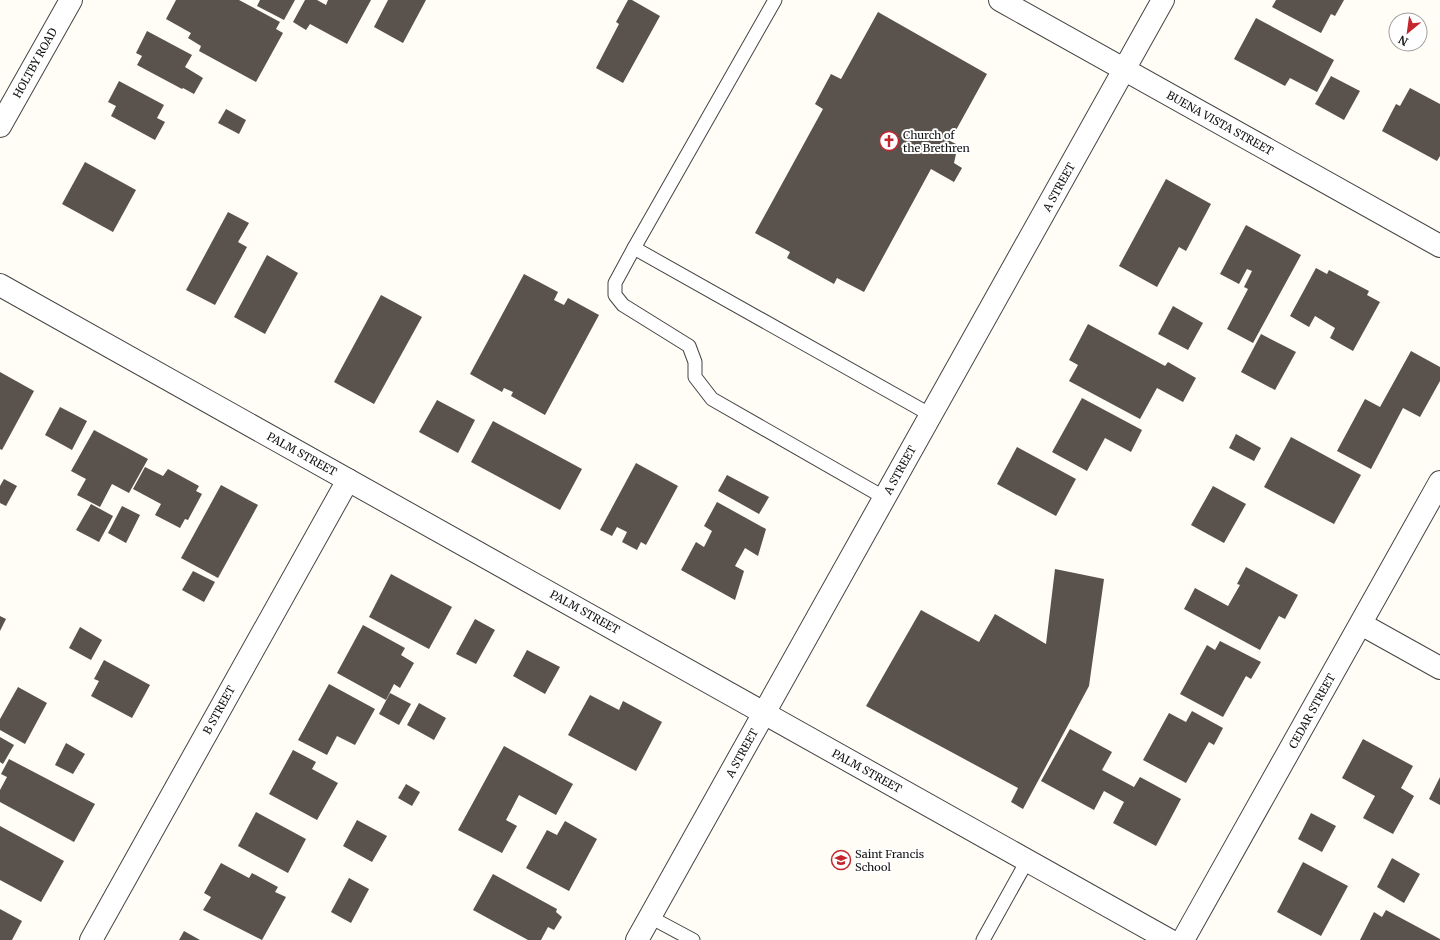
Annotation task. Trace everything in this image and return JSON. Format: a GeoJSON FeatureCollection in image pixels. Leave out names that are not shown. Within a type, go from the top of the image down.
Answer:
{"type":"FeatureCollection","features":[{"type":"Feature","properties":{"kind":"street","name":"HOLTBY ROAD"},"geometry":{"type":"LineString","coordinates":[[0,126],[71,0]]}},
{"type":"Feature","properties":{"kind":"street","name":"BUENA VISTA STREET"},"geometry":{"type":"LineString","coordinates":[[1000,0],[1440,246]]}},
{"type":"Feature","properties":{"kind":"street","name":"A STREET"},"geometry":{"type":"LineString","coordinates":[[637,940],[1163,0]]}},
{"type":"Feature","properties":{"kind":"street","name":"PALM STREET"},"geometry":{"type":"LineString","coordinates":[[0,285],[1169,940]]}},
{"type":"Feature","properties":{"kind":"street","name":"B STREET"},"geometry":{"type":"LineString","coordinates":[[91,940],[348,480]]}},
{"type":"Feature","properties":{"kind":"street","name":"CEDAR STREET"},"geometry":{"type":"LineString","coordinates":[[1183,940],[1440,482]]}},
{"type":"Feature","properties":{"kind":"street"},"geometry":{"type":"LineString","coordinates":[[1361,624],[1440,668]]}},
{"type":"Feature","properties":{"kind":"lane"},"geometry":{"type":"LineString","coordinates":[[775,0],[615,283],[615,295],[623,305],[689,346],[695,362],[695,377],[712,399],[885,498]]}},
{"type":"Feature","properties":{"kind":"lane"},"geometry":{"type":"LineString","coordinates":[[634,248],[931,415]]}},
{"type":"Feature","properties":{"kind":"lane"},"geometry":{"type":"LineString","coordinates":[[983,940],[1027,861]]}},
{"type":"Feature","properties":{"kind":"lane"},"geometry":{"type":"LineString","coordinates":[[650,917],[693,940]]}},
{"type":"Feature","properties":{"kind":"building"},"geometry":{"type":"Polygon","coordinates":[[[176,0],[239,0],[280,22],[276,29],[283,33],[256,82],[199,51],[201,46],[188,38],[191,33],[166,19],[176,0]]]}},
{"type":"Feature","properties":{"kind":"building"},"geometry":{"type":"Polygon","coordinates":[[[260,0],[295,0],[284,20],[257,6],[260,0]]]}},
{"type":"Feature","properties":{"kind":"building"},"geometry":{"type":"Polygon","coordinates":[[[305,0],[317,0],[326,5],[328,0],[371,0],[347,44],[310,24],[306,30],[293,22],[305,0]]]}},
{"type":"Feature","properties":{"kind":"building"},"geometry":{"type":"Polygon","coordinates":[[[388,0],[426,0],[403,43],[374,27],[388,0]]]}},
{"type":"Feature","properties":{"kind":"building"},"geometry":{"type":"Polygon","coordinates":[[[628,0],[632,0],[660,16],[623,83],[596,68],[619,24],[616,22],[628,0]]]}},
{"type":"Feature","properties":{"kind":"building"},"geometry":{"type":"Polygon","coordinates":[[[1276,0],[1344,0],[1335,16],[1331,14],[1321,33],[1272,7],[1276,0]]]}},
{"type":"Feature","properties":{"kind":"building"},"geometry":{"type":"Polygon","coordinates":[[[878,12],[987,74],[950,141],[958,145],[954,163],[962,168],[954,182],[931,169],[864,292],[837,278],[834,284],[787,258],[790,252],[755,233],[823,109],[815,104],[831,74],[841,79],[878,12]]]}},
{"type":"Feature","properties":{"kind":"building"},"geometry":{"type":"Polygon","coordinates":[[[1256,18],[1334,60],[1317,92],[1290,78],[1285,86],[1234,59],[1256,18]]]}},
{"type":"Feature","properties":{"kind":"building"},"geometry":{"type":"Polygon","coordinates":[[[147,31],[192,55],[185,67],[203,78],[194,94],[137,65],[142,56],[136,53],[147,31]]]}},
{"type":"Feature","properties":{"kind":"building"},"geometry":{"type":"Polygon","coordinates":[[[1331,76],[1360,91],[1344,120],[1315,104],[1331,76]]]}},
{"type":"Feature","properties":{"kind":"building"},"geometry":{"type":"Polygon","coordinates":[[[119,81],[164,105],[157,118],[165,122],[155,140],[111,116],[116,106],[108,102],[119,81]]]}},
{"type":"Feature","properties":{"kind":"building"},"geometry":{"type":"Polygon","coordinates":[[[1410,88],[1440,104],[1440,156],[1437,161],[1382,131],[1396,104],[1400,106],[1410,88]]]}},
{"type":"Feature","properties":{"kind":"building"},"geometry":{"type":"Polygon","coordinates":[[[226,109],[246,120],[239,134],[218,123],[226,109]]]}},
{"type":"Feature","properties":{"kind":"building"},"geometry":{"type":"Polygon","coordinates":[[[85,162],[136,190],[113,232],[62,204],[85,162]]]}},
{"type":"Feature","properties":{"kind":"building"},"geometry":{"type":"Polygon","coordinates":[[[1166,179],[1211,204],[1186,251],[1179,247],[1157,287],[1119,266],[1166,179]]]}},
{"type":"Feature","properties":{"kind":"building"},"geometry":{"type":"Polygon","coordinates":[[[228,212],[249,223],[238,242],[247,247],[215,305],[186,290],[228,212]]]}},
{"type":"Feature","properties":{"kind":"building"},"geometry":{"type":"Polygon","coordinates":[[[1246,225],[1301,255],[1253,343],[1227,329],[1248,289],[1244,287],[1252,271],[1247,269],[1239,284],[1220,274],[1246,225]]]}},
{"type":"Feature","properties":{"kind":"building"},"geometry":{"type":"Polygon","coordinates":[[[267,255],[298,273],[265,334],[234,317],[267,255]]]}},
{"type":"Feature","properties":{"kind":"building"},"geometry":{"type":"Polygon","coordinates":[[[1316,268],[1327,274],[1329,270],[1369,291],[1367,295],[1380,302],[1353,351],[1330,338],[1335,328],[1315,316],[1309,327],[1290,316],[1316,268]]]}},
{"type":"Feature","properties":{"kind":"building"},"geometry":{"type":"Polygon","coordinates":[[[524,274],[558,292],[554,300],[564,305],[568,298],[599,315],[545,415],[511,396],[513,392],[504,388],[502,392],[470,374],[524,274]]]}},
{"type":"Feature","properties":{"kind":"building"},"geometry":{"type":"Polygon","coordinates":[[[381,295],[422,317],[374,404],[334,382],[381,295]]]}},
{"type":"Feature","properties":{"kind":"building"},"geometry":{"type":"Polygon","coordinates":[[[1173,306],[1203,323],[1188,350],[1158,334],[1173,306]]]}},
{"type":"Feature","properties":{"kind":"building"},"geometry":{"type":"Polygon","coordinates":[[[1088,324],[1165,366],[1168,362],[1196,378],[1183,402],[1157,388],[1140,419],[1069,381],[1078,365],[1069,360],[1088,324]]]}},
{"type":"Feature","properties":{"kind":"building"},"geometry":{"type":"Polygon","coordinates":[[[1261,334],[1296,352],[1275,390],[1241,372],[1261,334]]]}},
{"type":"Feature","properties":{"kind":"building"},"geometry":{"type":"Polygon","coordinates":[[[1411,351],[1440,367],[1440,381],[1420,417],[1403,408],[1371,469],[1337,451],[1365,399],[1380,407],[1411,351]]]}},
{"type":"Feature","properties":{"kind":"building"},"geometry":{"type":"Polygon","coordinates":[[[0,372],[34,391],[2,450],[0,449],[0,372]]]}},
{"type":"Feature","properties":{"kind":"building"},"geometry":{"type":"Polygon","coordinates":[[[1082,398],[1142,430],[1131,452],[1105,438],[1087,471],[1052,452],[1082,398]]]}},
{"type":"Feature","properties":{"kind":"building"},"geometry":{"type":"Polygon","coordinates":[[[437,400],[475,420],[458,453],[419,432],[437,400]]]}},
{"type":"Feature","properties":{"kind":"building"},"geometry":{"type":"Polygon","coordinates":[[[60,407],[87,421],[72,450],[45,435],[60,407]]]}},
{"type":"Feature","properties":{"kind":"building"},"geometry":{"type":"Polygon","coordinates":[[[493,421],[582,469],[560,510],[471,462],[493,421]]]}},
{"type":"Feature","properties":{"kind":"building"},"geometry":{"type":"Polygon","coordinates":[[[94,430],[148,459],[129,493],[112,484],[100,507],[77,495],[86,479],[71,471],[94,430]]]}},
{"type":"Feature","properties":{"kind":"building"},"geometry":{"type":"Polygon","coordinates":[[[1236,434],[1261,448],[1254,461],[1229,448],[1236,434]]]}},
{"type":"Feature","properties":{"kind":"building"},"geometry":{"type":"Polygon","coordinates":[[[1291,437],[1361,475],[1334,524],[1264,487],[1291,437]]]}},
{"type":"Feature","properties":{"kind":"building"},"geometry":{"type":"Polygon","coordinates":[[[1017,447],[1076,479],[1056,516],[997,484],[1017,447]]]}},
{"type":"Feature","properties":{"kind":"building"},"geometry":{"type":"Polygon","coordinates":[[[636,463],[678,486],[646,545],[641,542],[637,550],[622,542],[627,532],[617,527],[612,536],[600,530],[636,463]]]}},
{"type":"Feature","properties":{"kind":"building"},"geometry":{"type":"Polygon","coordinates":[[[145,467],[163,476],[168,469],[199,486],[196,491],[202,494],[188,520],[185,519],[180,528],[155,515],[161,504],[133,489],[145,467]]]}},
{"type":"Feature","properties":{"kind":"building"},"geometry":{"type":"Polygon","coordinates":[[[727,475],[769,497],[759,514],[718,491],[727,475]]]}},
{"type":"Feature","properties":{"kind":"building"},"geometry":{"type":"Polygon","coordinates":[[[4,479],[17,486],[6,506],[0,503],[0,486],[4,479]]]}},
{"type":"Feature","properties":{"kind":"building"},"geometry":{"type":"Polygon","coordinates":[[[221,485],[258,505],[218,578],[181,558],[221,485]]]}},
{"type":"Feature","properties":{"kind":"building"},"geometry":{"type":"Polygon","coordinates":[[[1213,486],[1246,504],[1224,543],[1191,525],[1213,486]]]}},
{"type":"Feature","properties":{"kind":"building"},"geometry":{"type":"Polygon","coordinates":[[[717,502],[766,529],[758,556],[745,548],[735,566],[744,571],[735,600],[681,570],[696,542],[704,547],[712,531],[704,526],[717,502]]]}},
{"type":"Feature","properties":{"kind":"building"},"geometry":{"type":"Polygon","coordinates":[[[91,504],[113,516],[99,542],[76,530],[91,504]]]}},
{"type":"Feature","properties":{"kind":"building"},"geometry":{"type":"Polygon","coordinates":[[[122,506],[140,515],[126,543],[108,533],[122,506]]]}},
{"type":"Feature","properties":{"kind":"building"},"geometry":{"type":"Polygon","coordinates":[[[1246,567],[1298,595],[1285,619],[1279,616],[1260,650],[1184,609],[1195,588],[1228,606],[1240,585],[1237,584],[1246,567]]]}},
{"type":"Feature","properties":{"kind":"building"},"geometry":{"type":"Polygon","coordinates":[[[1055,569],[1104,579],[1089,686],[1023,809],[1011,802],[1018,788],[866,706],[921,610],[979,642],[995,614],[1046,644],[1055,569]]]}},
{"type":"Feature","properties":{"kind":"building"},"geometry":{"type":"Polygon","coordinates":[[[193,571],[215,582],[204,602],[182,590],[193,571]]]}},
{"type":"Feature","properties":{"kind":"building"},"geometry":{"type":"Polygon","coordinates":[[[391,574],[452,607],[429,649],[369,617],[391,574]]]}},
{"type":"Feature","properties":{"kind":"building"},"geometry":{"type":"Polygon","coordinates":[[[0,616],[6,619],[0,631],[0,616]]]}},
{"type":"Feature","properties":{"kind":"building"},"geometry":{"type":"Polygon","coordinates":[[[475,619],[495,630],[476,664],[456,654],[475,619]]]}},
{"type":"Feature","properties":{"kind":"building"},"geometry":{"type":"Polygon","coordinates":[[[363,625],[405,648],[401,655],[414,663],[400,688],[394,684],[386,700],[337,673],[363,625]]]}},
{"type":"Feature","properties":{"kind":"building"},"geometry":{"type":"Polygon","coordinates":[[[80,627],[102,640],[91,660],[69,648],[80,627]]]}},
{"type":"Feature","properties":{"kind":"building"},"geometry":{"type":"Polygon","coordinates":[[[1220,641],[1261,662],[1251,679],[1246,676],[1223,717],[1180,694],[1207,645],[1215,650],[1220,641]]]}},
{"type":"Feature","properties":{"kind":"building"},"geometry":{"type":"Polygon","coordinates":[[[527,650],[560,667],[545,694],[513,676],[527,650]]]}},
{"type":"Feature","properties":{"kind":"building"},"geometry":{"type":"Polygon","coordinates":[[[104,660],[150,685],[132,718],[91,696],[99,681],[94,679],[104,660]]]}},
{"type":"Feature","properties":{"kind":"building"},"geometry":{"type":"Polygon","coordinates":[[[329,684],[375,709],[355,745],[337,736],[327,755],[298,740],[329,684]]]}},
{"type":"Feature","properties":{"kind":"building"},"geometry":{"type":"Polygon","coordinates":[[[18,687],[47,703],[25,744],[0,730],[0,719],[18,687]]]}},
{"type":"Feature","properties":{"kind":"building"},"geometry":{"type":"Polygon","coordinates":[[[390,693],[411,704],[399,725],[379,714],[390,693]]]}},
{"type":"Feature","properties":{"kind":"building"},"geometry":{"type":"Polygon","coordinates":[[[590,695],[619,710],[623,701],[662,722],[636,771],[568,735],[590,695]]]}},
{"type":"Feature","properties":{"kind":"building"},"geometry":{"type":"Polygon","coordinates":[[[419,703],[446,718],[434,740],[407,725],[419,703]]]}},
{"type":"Feature","properties":{"kind":"building"},"geometry":{"type":"Polygon","coordinates":[[[1192,711],[1223,728],[1214,745],[1209,742],[1186,783],[1143,760],[1169,713],[1186,722],[1192,711]]]}},
{"type":"Feature","properties":{"kind":"building"},"geometry":{"type":"Polygon","coordinates":[[[1070,729],[1112,752],[1102,770],[1134,787],[1140,777],[1181,799],[1156,846],[1113,823],[1124,802],[1104,791],[1094,810],[1041,781],[1070,729]]]}},
{"type":"Feature","properties":{"kind":"building"},"geometry":{"type":"Polygon","coordinates":[[[0,737],[14,745],[3,764],[0,762],[0,737]]]}},
{"type":"Feature","properties":{"kind":"building"},"geometry":{"type":"Polygon","coordinates":[[[1363,739],[1413,766],[1401,788],[1414,796],[1393,834],[1363,818],[1375,796],[1342,778],[1363,739]]]}},
{"type":"Feature","properties":{"kind":"building"},"geometry":{"type":"Polygon","coordinates":[[[66,743],[85,754],[73,774],[55,765],[66,743]]]}},
{"type":"Feature","properties":{"kind":"building"},"geometry":{"type":"Polygon","coordinates":[[[504,746],[573,784],[556,815],[519,795],[506,820],[517,826],[502,853],[458,830],[504,746]]]}},
{"type":"Feature","properties":{"kind":"building"},"geometry":{"type":"Polygon","coordinates":[[[293,750],[316,762],[312,769],[338,783],[317,820],[269,794],[293,750]]]}},
{"type":"Feature","properties":{"kind":"building"},"geometry":{"type":"Polygon","coordinates":[[[9,759],[95,804],[74,842],[0,802],[0,790],[7,777],[1,774],[9,759]]]}},
{"type":"Feature","properties":{"kind":"building"},"geometry":{"type":"Polygon","coordinates":[[[1440,777],[1440,805],[1429,799],[1440,777]]]}},
{"type":"Feature","properties":{"kind":"building"},"geometry":{"type":"Polygon","coordinates":[[[406,784],[420,792],[412,806],[398,798],[406,784]]]}},
{"type":"Feature","properties":{"kind":"building"},"geometry":{"type":"Polygon","coordinates":[[[256,812],[306,839],[288,873],[238,846],[256,812]]]}},
{"type":"Feature","properties":{"kind":"building"},"geometry":{"type":"Polygon","coordinates":[[[1311,813],[1336,826],[1322,852],[1298,839],[1311,813]]]}},
{"type":"Feature","properties":{"kind":"building"},"geometry":{"type":"Polygon","coordinates":[[[357,820],[387,836],[372,862],[343,846],[357,820]]]}},
{"type":"Feature","properties":{"kind":"building"},"geometry":{"type":"Polygon","coordinates":[[[565,821],[597,839],[569,891],[526,868],[547,830],[557,835],[565,821]]]}},
{"type":"Feature","properties":{"kind":"building"},"geometry":{"type":"Polygon","coordinates":[[[0,826],[64,861],[41,902],[0,880],[0,826]]]}},
{"type":"Feature","properties":{"kind":"building"},"geometry":{"type":"Polygon","coordinates":[[[1392,858],[1420,874],[1404,903],[1377,887],[1392,858]]]}},
{"type":"Feature","properties":{"kind":"building"},"geometry":{"type":"Polygon","coordinates":[[[1303,862],[1348,886],[1321,936],[1277,912],[1303,862]]]}},
{"type":"Feature","properties":{"kind":"building"},"geometry":{"type":"Polygon","coordinates":[[[221,863],[249,878],[252,873],[278,887],[275,892],[286,897],[262,940],[203,910],[211,897],[204,893],[221,863]]]}},
{"type":"Feature","properties":{"kind":"building"},"geometry":{"type":"Polygon","coordinates":[[[493,874],[557,909],[556,912],[562,917],[554,930],[548,927],[541,940],[528,940],[473,910],[493,874]]]}},
{"type":"Feature","properties":{"kind":"building"},"geometry":{"type":"Polygon","coordinates":[[[349,878],[369,889],[351,923],[331,912],[349,878]]]}},
{"type":"Feature","properties":{"kind":"building"},"geometry":{"type":"Polygon","coordinates":[[[0,909],[22,921],[12,940],[0,940],[0,909]]]}},
{"type":"Feature","properties":{"kind":"building"},"geometry":{"type":"Polygon","coordinates":[[[1386,910],[1440,940],[1360,940],[1374,912],[1382,917],[1386,910]]]}},
{"type":"Feature","properties":{"kind":"building"},"geometry":{"type":"Polygon","coordinates":[[[184,931],[200,940],[179,940],[184,931]]]}},
{"type":"Feature","properties":{"kind":"place","name":"Church of the Brethren"},"geometry":{"type":"Point","coordinates":[889,141]}},
{"type":"Feature","properties":{"kind":"place","name":"Saint Francis School"},"geometry":{"type":"Point","coordinates":[841,860]}}]}
